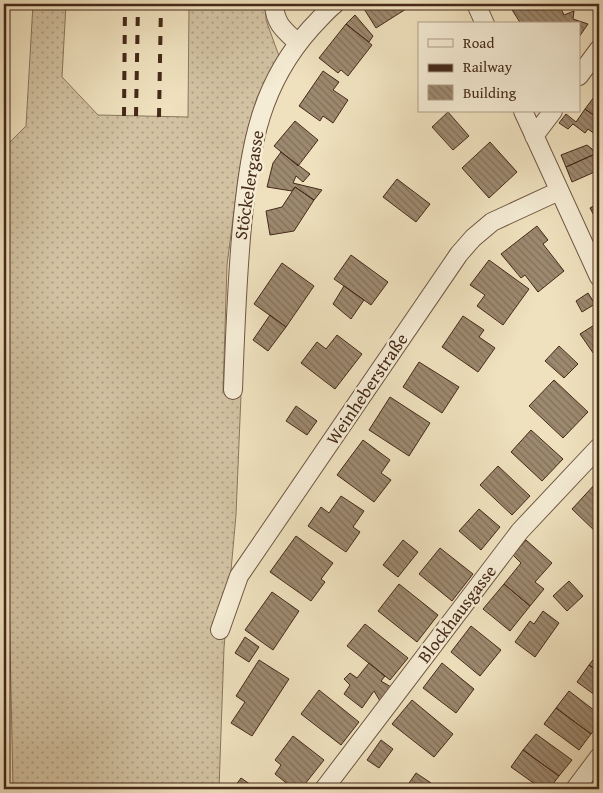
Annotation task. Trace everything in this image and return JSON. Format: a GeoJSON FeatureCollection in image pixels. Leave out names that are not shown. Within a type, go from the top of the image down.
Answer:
{"type":"FeatureCollection","features":[{"type":"Feature","properties":{"kind":"street"},"geometry":{"type":"LineString","coordinates":[[274,4],[275,15],[283,29],[298,42]]}},
{"type":"Feature","properties":{"kind":"street","name":"Stöckelergasse"},"geometry":{"type":"LineString","coordinates":[[233,390],[237,269],[254,138],[265,102],[279,72],[298,42],[335,4]]}},
{"type":"Feature","properties":{"kind":"street"},"geometry":{"type":"LineString","coordinates":[[476,4],[484,22]]}},
{"type":"Feature","properties":{"kind":"street"},"geometry":{"type":"LineString","coordinates":[[580,75],[599,49]]}},
{"type":"Feature","properties":{"kind":"street"},"geometry":{"type":"LineString","coordinates":[[523,112],[599,277]]}},
{"type":"Feature","properties":{"kind":"street"},"geometry":{"type":"LineString","coordinates":[[534,136],[552,112]]}},
{"type":"Feature","properties":{"kind":"street","name":"Weinheberstraße"},"geometry":{"type":"LineString","coordinates":[[220,630],[238,576],[459,254],[472,238],[492,222],[559,191]]}},
{"type":"Feature","properties":{"kind":"street","name":"Blockhausgasse"},"geometry":{"type":"LineString","coordinates":[[324,789],[520,531],[599,447]]}},
{"type":"Feature","properties":{"kind":"street"},"geometry":{"type":"LineString","coordinates":[[575,789],[599,757]]}},
{"type":"Feature","properties":{"kind":"shaded area"},"geometry":{"type":"Polygon","coordinates":[[[33,4],[66,4],[62,77],[98,115],[188,117],[189,4],[266,4],[266,20],[279,56],[257,98],[246,135],[227,265],[223,392],[241,395],[236,515],[224,648],[219,789],[13,789],[9,595],[4,584],[4,148],[26,126],[33,4]]]}},
{"type":"Feature","properties":{"kind":"building"},"geometry":{"type":"Polygon","coordinates":[[[361,4],[414,4],[376,28],[361,4]]]}},
{"type":"Feature","properties":{"kind":"building"},"geometry":{"type":"Polygon","coordinates":[[[559,4],[564,15],[574,11],[573,19],[588,24],[580,36],[580,22],[520,22],[509,5],[559,4]]]}},
{"type":"Feature","properties":{"kind":"building"},"geometry":{"type":"Polygon","coordinates":[[[355,15],[373,36],[369,42],[346,24],[355,15]]]}},
{"type":"Feature","properties":{"kind":"building"},"geometry":{"type":"Polygon","coordinates":[[[346,24],[372,45],[348,76],[341,70],[338,73],[319,58],[346,24]]]}},
{"type":"Feature","properties":{"kind":"building"},"geometry":{"type":"Polygon","coordinates":[[[323,71],[339,82],[333,90],[348,100],[333,123],[323,116],[320,121],[299,106],[323,71]]]}},
{"type":"Feature","properties":{"kind":"building"},"geometry":{"type":"Polygon","coordinates":[[[594,97],[599,100],[599,119],[585,109],[594,97]]]}},
{"type":"Feature","properties":{"kind":"building"},"geometry":{"type":"Polygon","coordinates":[[[585,109],[599,119],[599,137],[588,129],[585,133],[573,124],[568,129],[559,123],[566,114],[576,122],[585,109]]]}},
{"type":"Feature","properties":{"kind":"building"},"geometry":{"type":"Polygon","coordinates":[[[448,112],[469,136],[453,150],[432,127],[448,112]]]}},
{"type":"Feature","properties":{"kind":"building"},"geometry":{"type":"Polygon","coordinates":[[[295,121],[318,140],[298,166],[274,146],[295,121]]]}},
{"type":"Feature","properties":{"kind":"building"},"geometry":{"type":"Polygon","coordinates":[[[490,142],[517,172],[489,198],[462,168],[490,142]]]}},
{"type":"Feature","properties":{"kind":"building"},"geometry":{"type":"Polygon","coordinates":[[[587,145],[595,154],[566,167],[561,155],[587,145]]]}},
{"type":"Feature","properties":{"kind":"building"},"geometry":{"type":"Polygon","coordinates":[[[281,152],[310,174],[303,182],[296,176],[293,183],[322,190],[314,200],[295,187],[292,191],[267,187],[273,163],[281,152]]]}},
{"type":"Feature","properties":{"kind":"building"},"geometry":{"type":"Polygon","coordinates":[[[595,154],[599,170],[572,182],[566,167],[595,154]]]}},
{"type":"Feature","properties":{"kind":"building"},"geometry":{"type":"Polygon","coordinates":[[[397,179],[430,204],[416,222],[383,197],[397,179]]]}},
{"type":"Feature","properties":{"kind":"building"},"geometry":{"type":"Polygon","coordinates":[[[295,187],[314,200],[294,231],[270,235],[266,211],[282,207],[295,187]]]}},
{"type":"Feature","properties":{"kind":"building"},"geometry":{"type":"Polygon","coordinates":[[[599,203],[599,225],[590,208],[599,203]]]}},
{"type":"Feature","properties":{"kind":"building"},"geometry":{"type":"Polygon","coordinates":[[[537,226],[548,240],[543,244],[564,271],[538,292],[525,275],[521,278],[501,254],[537,226]]]}},
{"type":"Feature","properties":{"kind":"building"},"geometry":{"type":"Polygon","coordinates":[[[351,255],[388,282],[371,305],[334,279],[351,255]]]}},
{"type":"Feature","properties":{"kind":"building"},"geometry":{"type":"Polygon","coordinates":[[[489,260],[529,289],[503,325],[477,306],[485,295],[470,285],[489,260]]]}},
{"type":"Feature","properties":{"kind":"building"},"geometry":{"type":"Polygon","coordinates":[[[282,263],[314,286],[286,327],[254,304],[282,263]]]}},
{"type":"Feature","properties":{"kind":"building"},"geometry":{"type":"Polygon","coordinates":[[[344,286],[364,300],[351,319],[333,304],[344,286]]]}},
{"type":"Feature","properties":{"kind":"building"},"geometry":{"type":"Polygon","coordinates":[[[588,293],[595,304],[582,312],[576,301],[588,293]]]}},
{"type":"Feature","properties":{"kind":"building"},"geometry":{"type":"Polygon","coordinates":[[[270,315],[286,327],[268,351],[253,340],[270,315]]]}},
{"type":"Feature","properties":{"kind":"building"},"geometry":{"type":"Polygon","coordinates":[[[463,316],[484,330],[479,337],[495,348],[478,372],[442,347],[463,316]]]}},
{"type":"Feature","properties":{"kind":"building"},"geometry":{"type":"Polygon","coordinates":[[[599,322],[599,359],[598,360],[580,334],[599,322]]]}},
{"type":"Feature","properties":{"kind":"building"},"geometry":{"type":"Polygon","coordinates":[[[337,335],[362,354],[335,389],[301,363],[317,342],[326,349],[337,335]]]}},
{"type":"Feature","properties":{"kind":"building"},"geometry":{"type":"Polygon","coordinates":[[[559,346],[578,364],[564,378],[545,361],[559,346]]]}},
{"type":"Feature","properties":{"kind":"building"},"geometry":{"type":"Polygon","coordinates":[[[419,362],[459,387],[442,413],[403,387],[419,362]]]}},
{"type":"Feature","properties":{"kind":"building"},"geometry":{"type":"Polygon","coordinates":[[[554,380],[588,412],[563,438],[529,406],[554,380]]]}},
{"type":"Feature","properties":{"kind":"building"},"geometry":{"type":"Polygon","coordinates":[[[390,397],[430,423],[409,456],[369,430],[390,397]]]}},
{"type":"Feature","properties":{"kind":"building"},"geometry":{"type":"Polygon","coordinates":[[[296,406],[317,421],[307,435],[286,421],[296,406]]]}},
{"type":"Feature","properties":{"kind":"building"},"geometry":{"type":"Polygon","coordinates":[[[531,430],[563,459],[542,481],[511,452],[531,430]]]}},
{"type":"Feature","properties":{"kind":"building"},"geometry":{"type":"Polygon","coordinates":[[[363,440],[390,460],[381,473],[391,480],[374,502],[337,475],[363,440]]]}},
{"type":"Feature","properties":{"kind":"building"},"geometry":{"type":"Polygon","coordinates":[[[498,466],[530,496],[512,515],[480,485],[498,466]]]}},
{"type":"Feature","properties":{"kind":"building"},"geometry":{"type":"Polygon","coordinates":[[[597,482],[599,484],[599,535],[572,509],[597,482]]]}},
{"type":"Feature","properties":{"kind":"building"},"geometry":{"type":"Polygon","coordinates":[[[341,496],[364,511],[353,527],[360,532],[346,552],[308,526],[321,507],[329,513],[341,496]]]}},
{"type":"Feature","properties":{"kind":"building"},"geometry":{"type":"Polygon","coordinates":[[[479,509],[500,527],[481,550],[459,531],[479,509]]]}},
{"type":"Feature","properties":{"kind":"building"},"geometry":{"type":"Polygon","coordinates":[[[296,536],[333,563],[321,579],[325,582],[311,601],[270,572],[296,536]]]}},
{"type":"Feature","properties":{"kind":"building"},"geometry":{"type":"Polygon","coordinates":[[[403,540],[418,552],[398,577],[383,565],[403,540]]]}},
{"type":"Feature","properties":{"kind":"building"},"geometry":{"type":"Polygon","coordinates":[[[526,540],[552,563],[535,582],[544,589],[530,606],[504,584],[521,563],[513,555],[526,540]]]}},
{"type":"Feature","properties":{"kind":"building"},"geometry":{"type":"Polygon","coordinates":[[[440,548],[473,574],[452,601],[419,574],[440,548]]]}},
{"type":"Feature","properties":{"kind":"building"},"geometry":{"type":"Polygon","coordinates":[[[569,581],[583,596],[567,611],[553,596],[569,581]]]}},
{"type":"Feature","properties":{"kind":"building"},"geometry":{"type":"Polygon","coordinates":[[[399,584],[438,615],[417,642],[378,611],[399,584]]]}},
{"type":"Feature","properties":{"kind":"building"},"geometry":{"type":"Polygon","coordinates":[[[504,584],[530,606],[510,631],[483,609],[504,584]]]}},
{"type":"Feature","properties":{"kind":"building"},"geometry":{"type":"Polygon","coordinates":[[[272,592],[299,611],[273,650],[245,630],[272,592]]]}},
{"type":"Feature","properties":{"kind":"building"},"geometry":{"type":"Polygon","coordinates":[[[543,611],[559,623],[535,657],[515,642],[530,621],[534,624],[543,611]]]}},
{"type":"Feature","properties":{"kind":"building"},"geometry":{"type":"Polygon","coordinates":[[[365,624],[408,658],[390,680],[347,646],[365,624]]]}},
{"type":"Feature","properties":{"kind":"building"},"geometry":{"type":"Polygon","coordinates":[[[471,626],[501,650],[480,676],[451,652],[471,626]]]}},
{"type":"Feature","properties":{"kind":"building"},"geometry":{"type":"Polygon","coordinates":[[[245,637],[259,647],[249,662],[235,653],[245,637]]]}},
{"type":"Feature","properties":{"kind":"building"},"geometry":{"type":"Polygon","coordinates":[[[599,652],[599,672],[589,665],[599,652]]]}},
{"type":"Feature","properties":{"kind":"building"},"geometry":{"type":"Polygon","coordinates":[[[259,660],[289,679],[252,736],[231,723],[245,702],[236,696],[259,660]]]}},
{"type":"Feature","properties":{"kind":"building"},"geometry":{"type":"Polygon","coordinates":[[[369,663],[385,676],[381,681],[391,687],[380,701],[374,691],[362,708],[344,694],[350,685],[344,679],[350,673],[357,678],[369,663]]]}},
{"type":"Feature","properties":{"kind":"building"},"geometry":{"type":"Polygon","coordinates":[[[442,663],[474,689],[456,713],[423,688],[442,663]]]}},
{"type":"Feature","properties":{"kind":"building"},"geometry":{"type":"Polygon","coordinates":[[[589,665],[599,672],[599,698],[577,682],[589,665]]]}},
{"type":"Feature","properties":{"kind":"building"},"geometry":{"type":"Polygon","coordinates":[[[319,690],[359,722],[341,745],[301,714],[319,690]]]}},
{"type":"Feature","properties":{"kind":"building"},"geometry":{"type":"Polygon","coordinates":[[[569,691],[599,714],[599,724],[591,734],[556,708],[569,691]]]}},
{"type":"Feature","properties":{"kind":"building"},"geometry":{"type":"Polygon","coordinates":[[[412,700],[453,734],[434,757],[392,724],[412,700]]]}},
{"type":"Feature","properties":{"kind":"building"},"geometry":{"type":"Polygon","coordinates":[[[556,708],[591,734],[579,750],[544,724],[556,708]]]}},
{"type":"Feature","properties":{"kind":"building"},"geometry":{"type":"Polygon","coordinates":[[[536,734],[572,760],[559,776],[523,750],[536,734]]]}},
{"type":"Feature","properties":{"kind":"building"},"geometry":{"type":"Polygon","coordinates":[[[293,736],[324,760],[301,789],[294,789],[275,774],[281,765],[275,760],[293,736]]]}},
{"type":"Feature","properties":{"kind":"building"},"geometry":{"type":"Polygon","coordinates":[[[381,740],[393,749],[379,768],[367,760],[381,740]]]}},
{"type":"Feature","properties":{"kind":"building"},"geometry":{"type":"Polygon","coordinates":[[[523,750],[559,776],[549,789],[542,789],[511,767],[523,750]]]}},
{"type":"Feature","properties":{"kind":"building"},"geometry":{"type":"Polygon","coordinates":[[[416,773],[431,783],[427,789],[405,789],[416,773]]]}},
{"type":"Feature","properties":{"kind":"building"},"geometry":{"type":"Polygon","coordinates":[[[241,778],[257,789],[233,789],[241,778]]]}},
{"type":"Feature","properties":{"kind":"railway"},"geometry":{"type":"LineString","coordinates":[[124,116],[125,4]]}},
{"type":"Feature","properties":{"kind":"railway"},"geometry":{"type":"LineString","coordinates":[[136,116],[138,4]]}},
{"type":"Feature","properties":{"kind":"railway"},"geometry":{"type":"LineString","coordinates":[[159,117],[161,4]]}}]}
